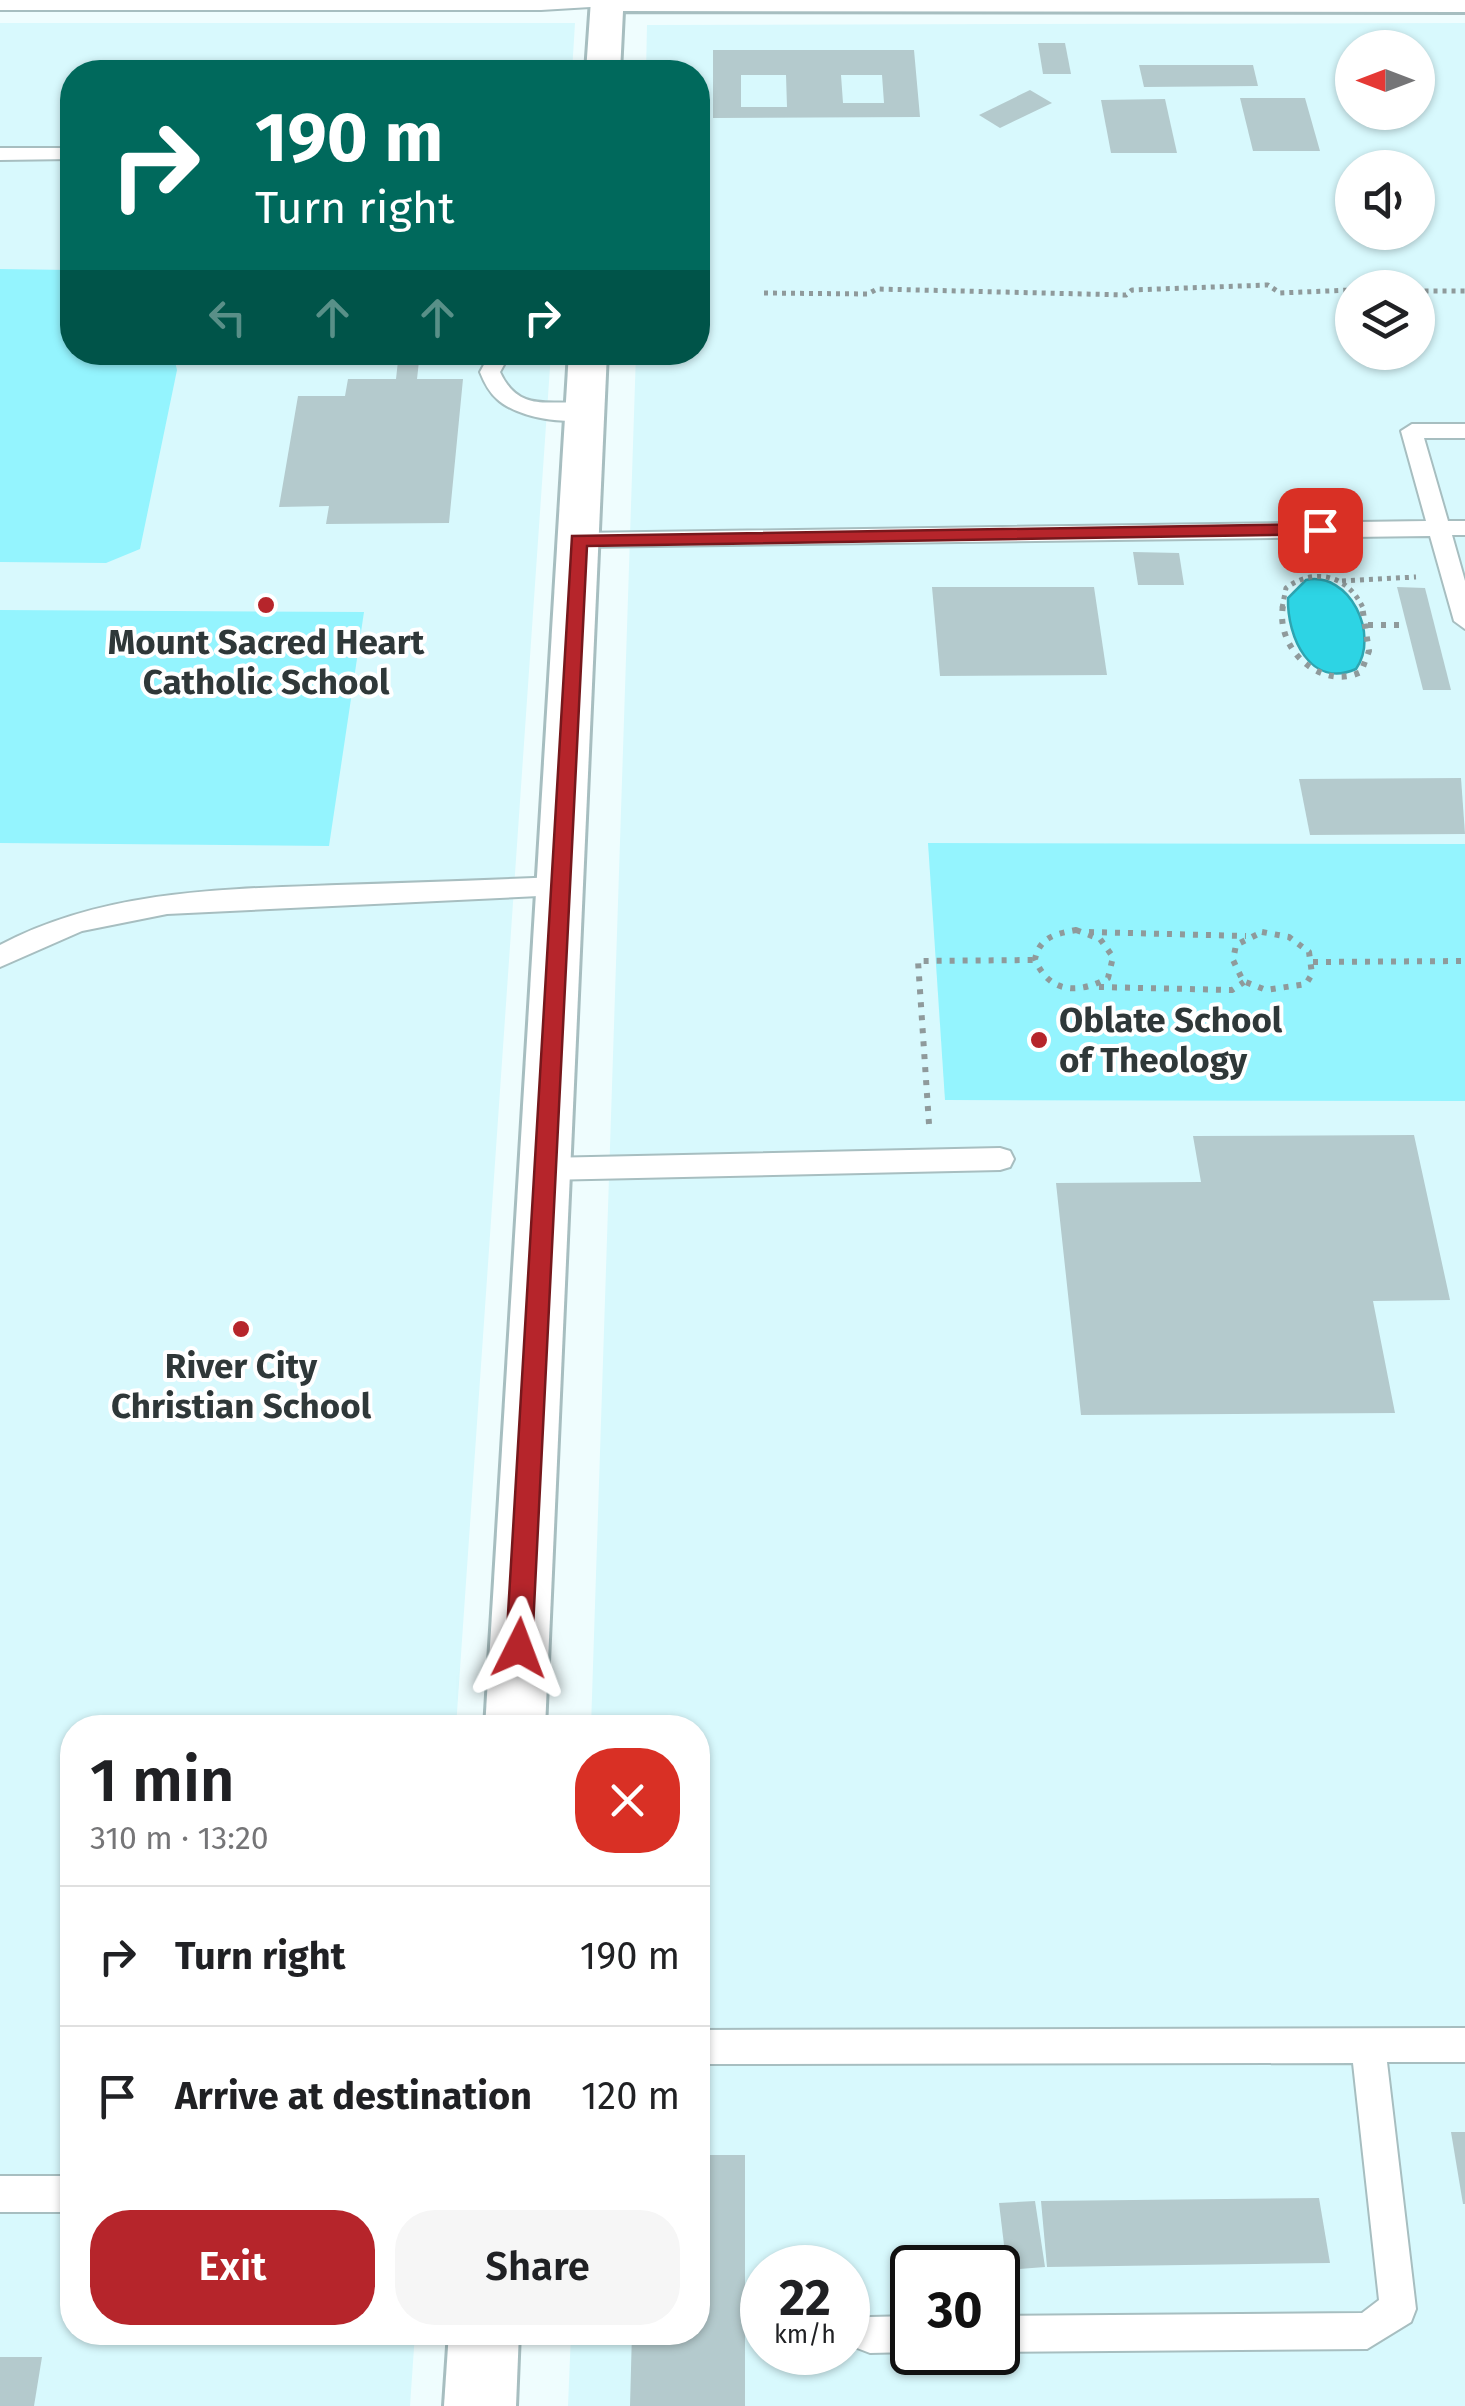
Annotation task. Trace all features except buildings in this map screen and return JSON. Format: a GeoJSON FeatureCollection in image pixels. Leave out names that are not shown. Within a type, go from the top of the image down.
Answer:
{"type":"FeatureCollection","features":[{"type":"Feature","properties":{"kind":"street"},"geometry":{"type":"LineString","coordinates":[[604,60],[607,0],[1465,2]]}},
{"type":"Feature","properties":{"kind":"street"},"geometry":{"type":"LineString","coordinates":[[516,1715],[587,365]]}},
{"type":"Feature","properties":{"kind":"street"},"geometry":{"type":"LineString","coordinates":[[480,2406],[483,2345]]}},
{"type":"Feature","properties":{"kind":"lane"},"geometry":{"type":"LineString","coordinates":[[0,5],[541,5],[607,0]]}},
{"type":"Feature","properties":{"kind":"lane"},"geometry":{"type":"LineString","coordinates":[[0,154],[60,154]]}},
{"type":"Feature","properties":{"kind":"lane"},"geometry":{"type":"LineString","coordinates":[[494,365],[490,372],[495,387],[508,400],[529,409],[585,412]]}},
{"type":"Feature","properties":{"kind":"lane"},"geometry":{"type":"LineString","coordinates":[[1465,431],[1412,431],[1465,621]]}},
{"type":"Feature","properties":{"kind":"lane"},"geometry":{"type":"LineString","coordinates":[[578,540],[1465,528]]}},
{"type":"Feature","properties":{"kind":"lane"},"geometry":{"type":"LineString","coordinates":[[0,957],[22,942],[99,918],[218,899],[560,886]]}},
{"type":"Feature","properties":{"kind":"lane"},"geometry":{"type":"LineString","coordinates":[[544,1169],[1000,1159]]}},
{"type":"Feature","properties":{"kind":"lane"},"geometry":{"type":"LineString","coordinates":[[1020,2334],[1367,2331],[1398,2309],[1368,2045]]}},
{"type":"Feature","properties":{"kind":"lane"},"geometry":{"type":"LineString","coordinates":[[710,2047],[1465,2045]]}},
{"type":"Feature","properties":{"kind":"lane"},"geometry":{"type":"LineString","coordinates":[[0,2194],[60,2194]]}},
{"type":"Feature","properties":{"kind":"lane"},"geometry":{"type":"LineString","coordinates":[[870,2335],[890,2335]]}},
{"type":"Feature","properties":{"kind":"path"},"geometry":{"type":"LineString","coordinates":[[764,292],[868,294],[895,289],[988,290],[996,296],[1126,295],[1132,290],[1268,285],[1280,293],[1335,291]]}},
{"type":"Feature","properties":{"kind":"path"},"geometry":{"type":"LineString","coordinates":[[1435,291],[1465,291]]}},
{"type":"Feature","properties":{"kind":"path"},"geometry":{"type":"LineString","coordinates":[[1342,581],[1363,606],[1368,626],[1370,663],[1362,674],[1350,679],[1316,675],[1294,653],[1283,621],[1286,588],[1294,580],[1312,575],[1342,581],[1377,576],[1453,578]]}},
{"type":"Feature","properties":{"kind":"path"},"geometry":{"type":"LineString","coordinates":[[1368,626],[1407,625]]}},
{"type":"Feature","properties":{"kind":"path"},"geometry":{"type":"LineString","coordinates":[[1244,982],[1232,990],[1098,986],[1082,991],[1050,984],[1038,973],[1033,960],[1035,947],[1044,937],[1058,931],[1226,932],[1247,936]]}},
{"type":"Feature","properties":{"kind":"path"},"geometry":{"type":"LineString","coordinates":[[1088,932],[1108,947],[1113,957],[1108,978],[1098,986]]}},
{"type":"Feature","properties":{"kind":"path"},"geometry":{"type":"LineString","coordinates":[[1262,932],[1289,937],[1308,952],[1313,962],[1306,984],[1293,992],[1260,990],[1244,982],[1234,971],[1232,958],[1236,945],[1247,936],[1262,932]]}},
{"type":"Feature","properties":{"kind":"path"},"geometry":{"type":"LineString","coordinates":[[932,1160],[918,961],[1033,960]]}},
{"type":"Feature","properties":{"kind":"path"},"geometry":{"type":"LineString","coordinates":[[1313,962],[1465,961]]}},
{"type":"Feature","properties":{"kind":"shaded area"},"geometry":{"type":"Polygon","coordinates":[[[0,23],[575,23],[573,60],[60,60],[60,365],[550,365],[457,1715],[60,1715],[60,2345],[414,2345],[410,2406],[0,2406],[0,23]]]}},
{"type":"Feature","properties":{"kind":"shaded area","name":"Oblate School of Theology"},"geometry":{"type":"Polygon","coordinates":[[[1465,23],[1465,2406],[568,2406],[571,2345],[710,2345],[710,1715],[591,1715],[636,365],[710,365],[710,60],[646,60],[647,25],[1465,23]]]}},
{"type":"Feature","properties":{"kind":"shaded area"},"geometry":{"type":"Polygon","coordinates":[[[0,269],[60,270],[60,365],[176,365],[177,370],[140,549],[106,563],[0,562],[0,269]]]}},
{"type":"Feature","properties":{"kind":"shaded area"},"geometry":{"type":"Polygon","coordinates":[[[1306,580],[1336,585],[1356,608],[1364,639],[1363,655],[1356,669],[1326,672],[1304,656],[1292,628],[1288,598],[1306,580]]]}},
{"type":"Feature","properties":{"kind":"shaded area"},"geometry":{"type":"Polygon","coordinates":[[[0,610],[364,612],[329,846],[0,843],[0,610]]]}},
{"type":"Feature","properties":{"kind":"shaded area"},"geometry":{"type":"Polygon","coordinates":[[[928,843],[1465,844],[1465,1101],[945,1100],[928,843]]]}},
{"type":"Feature","properties":{"kind":"place","name":"Mount Sacred Heart Catholic School"},"geometry":{"type":"Point","coordinates":[266,605]}},
{"type":"Feature","properties":{"kind":"place","name":"Oblate School of Theology"},"geometry":{"type":"Point","coordinates":[1039,1040]}},
{"type":"Feature","properties":{"kind":"place","name":"River City Christian School"},"geometry":{"type":"Point","coordinates":[241,1329]}},
{"type":"Feature","properties":{"kind":"route"},"geometry":{"type":"LineString","coordinates":[[519,1648],[578,540],[1320,530]]}}]}
